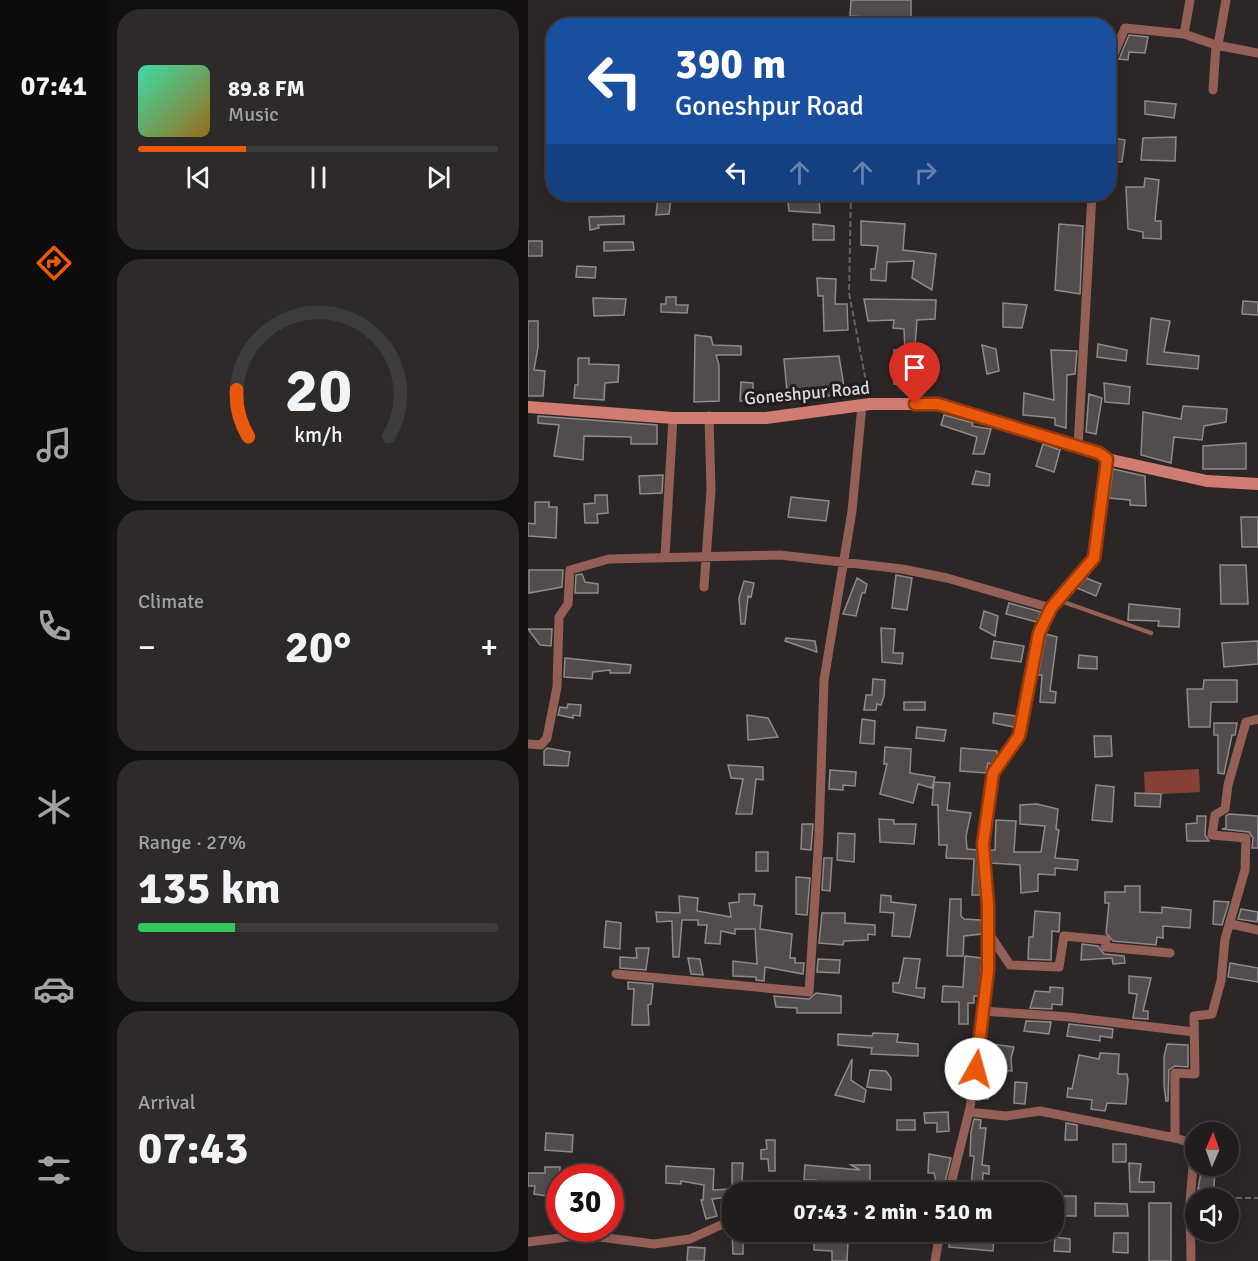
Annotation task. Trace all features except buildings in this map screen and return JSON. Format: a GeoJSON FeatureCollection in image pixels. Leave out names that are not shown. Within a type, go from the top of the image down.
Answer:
{"type":"FeatureCollection","features":[{"type":"Feature","properties":{"kind":"street"},"geometry":{"type":"LineString","coordinates":[[1185,34],[1190,0]]}},
{"type":"Feature","properties":{"kind":"street"},"geometry":{"type":"LineString","coordinates":[[1213,90],[1217,45],[1226,0]]}},
{"type":"Feature","properties":{"kind":"street"},"geometry":{"type":"LineString","coordinates":[[1116,45],[1125,28],[1185,34],[1217,45],[1258,53]]}},
{"type":"Feature","properties":{"kind":"street"},"geometry":{"type":"LineString","coordinates":[[1078,447],[1092,201]]}},
{"type":"Feature","properties":{"kind":"street","name":"Goneshpur Road"},"geometry":{"type":"LineString","coordinates":[[528,407],[673,418],[709,416],[766,418],[866,405],[938,404],[1099,453],[1107,459],[1207,481],[1258,484]]}},
{"type":"Feature","properties":{"kind":"street"},"geometry":{"type":"LineString","coordinates":[[616,974],[809,992],[819,835],[824,680],[844,564],[866,405]]}},
{"type":"Feature","properties":{"kind":"street"},"geometry":{"type":"LineString","coordinates":[[704,586],[711,490],[709,416]]}},
{"type":"Feature","properties":{"kind":"street"},"geometry":{"type":"LineString","coordinates":[[665,556],[673,418]]}},
{"type":"Feature","properties":{"kind":"street"},"geometry":{"type":"LineString","coordinates":[[952,1182],[969,1112],[988,970],[983,844],[993,773],[1019,736],[1039,633],[1051,608],[1094,558],[1107,459]]}},
{"type":"Feature","properties":{"kind":"street"},"geometry":{"type":"LineString","coordinates":[[528,744],[541,745],[547,738],[556,687],[559,617],[568,604],[570,570],[609,559],[760,554],[902,569],[947,578],[1051,608]]}},
{"type":"Feature","properties":{"kind":"street"},"geometry":{"type":"LineString","coordinates":[[1174,1138],[1175,1073],[1195,1074],[1194,1016],[1212,1014],[1221,981],[1225,939],[1245,870],[1246,838],[1212,835],[1215,815],[1225,809],[1227,785],[1246,722],[1258,719]]}},
{"type":"Feature","properties":{"kind":"street"},"geometry":{"type":"LineString","coordinates":[[1231,924],[1258,930]]}},
{"type":"Feature","properties":{"kind":"street"},"geometry":{"type":"LineString","coordinates":[[988,932],[1010,965],[1059,967],[1064,936],[1106,940],[1105,947],[1170,953]]}},
{"type":"Feature","properties":{"kind":"street"},"geometry":{"type":"LineString","coordinates":[[983,1011],[1069,1017],[1194,1032]]}},
{"type":"Feature","properties":{"kind":"street"},"geometry":{"type":"LineString","coordinates":[[969,1112],[1006,1116],[1040,1110],[1195,1144],[1190,1202],[1191,1261]]}},
{"type":"Feature","properties":{"kind":"street"},"geometry":{"type":"LineString","coordinates":[[528,1242],[584,1235],[654,1244],[690,1239],[722,1225]]}},
{"type":"Feature","properties":{"kind":"street"},"geometry":{"type":"LineString","coordinates":[[935,1261],[938,1242]]}},
{"type":"Feature","properties":{"kind":"lane"},"geometry":{"type":"LineString","coordinates":[[1058,600],[1151,633]]}},
{"type":"Feature","properties":{"kind":"path"},"geometry":{"type":"LineString","coordinates":[[851,201],[849,293],[866,405]]}},
{"type":"Feature","properties":{"kind":"path"},"geometry":{"type":"LineString","coordinates":[[1239,1198],[1258,1198]]}},
{"type":"Feature","properties":{"kind":"shaded area"},"geometry":{"type":"Polygon","coordinates":[[[1199,769],[1200,792],[1145,795],[1144,772],[1199,769]]]}},
{"type":"Feature","properties":{"kind":"route"},"geometry":{"type":"LineString","coordinates":[[915,404],[938,404],[1099,453],[1107,459],[1094,558],[1051,608],[1039,633],[1019,736],[993,773],[983,844],[988,906],[988,970],[976,1069]]}}]}
